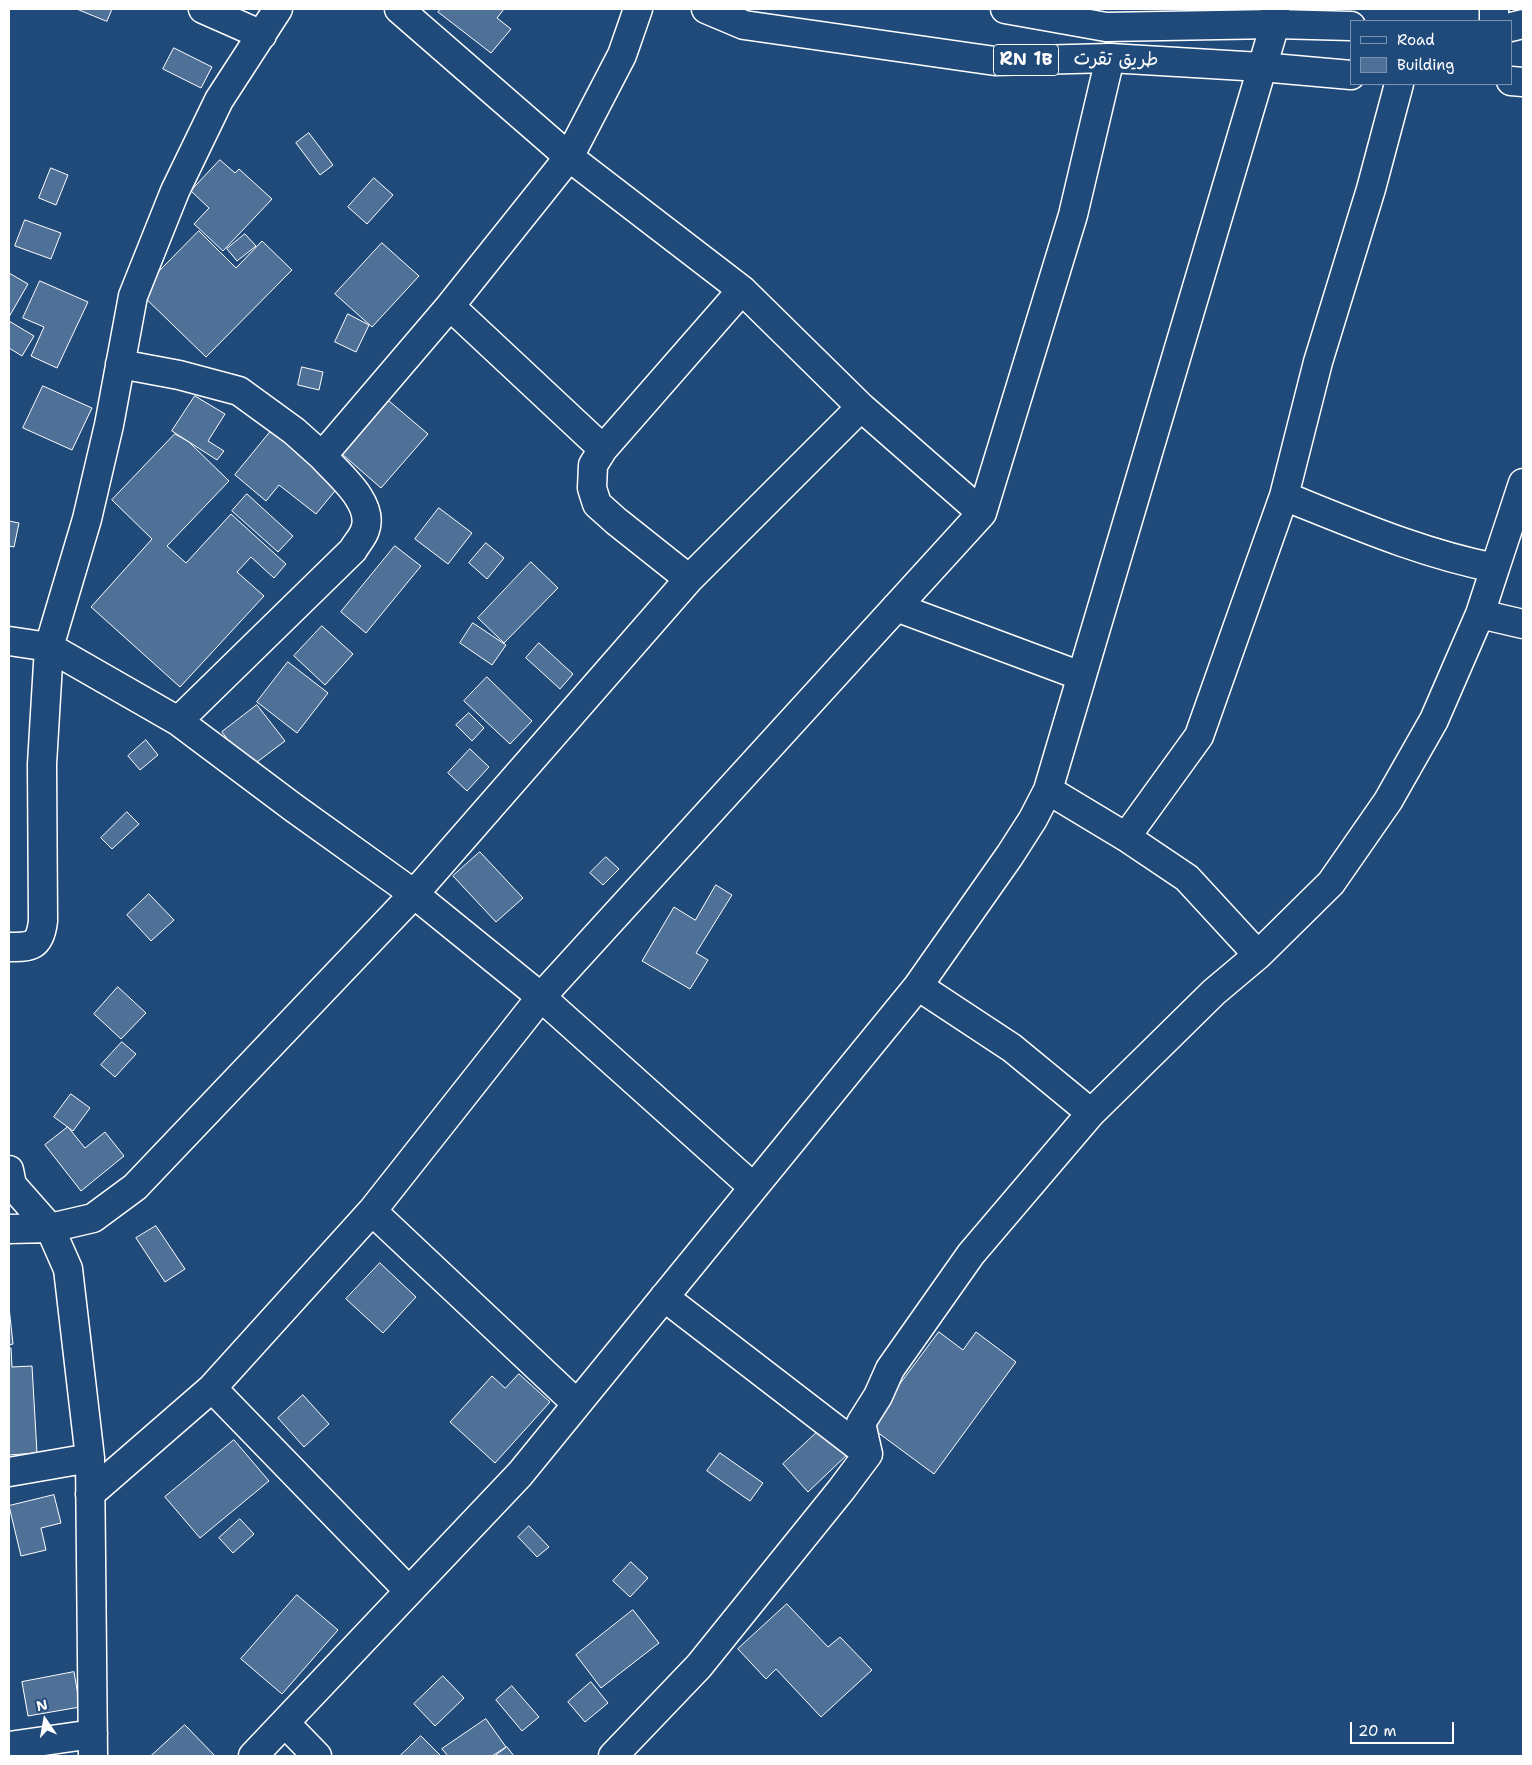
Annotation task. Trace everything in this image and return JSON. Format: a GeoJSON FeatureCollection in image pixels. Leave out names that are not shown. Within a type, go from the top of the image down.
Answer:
{"type":"FeatureCollection","features":[{"type":"Feature","properties":{"kind":"street"},"geometry":{"type":"LineString","coordinates":[[203,9],[262,35]]}},
{"type":"Feature","properties":{"kind":"street"},"geometry":{"type":"LineString","coordinates":[[9,947],[29,947],[36,943],[42,933],[44,921],[42,764],[48,647],[88,519],[109,425],[133,296],[175,191],[219,100],[278,9]]}},
{"type":"Feature","properties":{"kind":"street"},"geometry":{"type":"LineString","coordinates":[[399,9],[569,157],[742,290],[861,407],[982,513]]}},
{"type":"Feature","properties":{"kind":"street"},"geometry":{"type":"LineString","coordinates":[[322,456],[450,306],[569,157],[622,55],[638,9]]}},
{"type":"Feature","properties":{"kind":"street","name":"طريق تقرت"},"geometry":{"type":"LineString","coordinates":[[706,9],[744,25],[995,61],[1110,58],[1261,67],[1350,75]]}},
{"type":"Feature","properties":{"kind":"street","name":"طريق تقرت"},"geometry":{"type":"LineString","coordinates":[[1005,9],[1106,27],[1275,16],[1350,26]]}},
{"type":"Feature","properties":{"kind":"street"},"geometry":{"type":"LineString","coordinates":[[253,1756],[520,1474],[918,986],[1033,820],[1048,790],[1275,16]]}},
{"type":"Feature","properties":{"kind":"street"},"geometry":{"type":"LineString","coordinates":[[90,1494],[212,1388],[372,1211],[541,997],[982,513],[1073,215],[1110,58]]}},
{"type":"Feature","properties":{"kind":"street"},"geometry":{"type":"LineString","coordinates":[[1126,837],[1200,736],[1284,496],[1318,362],[1371,189],[1399,85]]}},
{"type":"Feature","properties":{"kind":"street"},"geometry":{"type":"LineString","coordinates":[[689,578],[616,522],[598,504],[592,488],[593,466],[603,449],[742,290]]}},
{"type":"Feature","properties":{"kind":"street"},"geometry":{"type":"LineString","coordinates":[[450,306],[603,449]]}},
{"type":"Feature","properties":{"kind":"street"},"geometry":{"type":"LineString","coordinates":[[120,364],[180,375],[239,391],[294,431],[322,456],[356,493],[367,512],[365,530],[353,550],[178,720]]}},
{"type":"Feature","properties":{"kind":"street"},"geometry":{"type":"LineString","coordinates":[[9,1229],[50,1228],[93,1218],[136,1187],[414,894],[689,578],[861,407]]}},
{"type":"Feature","properties":{"kind":"street"},"geometry":{"type":"LineString","coordinates":[[868,1454],[860,1423],[878,1396],[890,1369],[971,1254],[1091,1113],[1214,992],[1258,955],[1331,883],[1388,801],[1434,720],[1480,614],[1523,483]]}},
{"type":"Feature","properties":{"kind":"street"},"geometry":{"type":"LineString","coordinates":[[1284,496],[1406,544],[1455,560],[1494,568]]}},
{"type":"Feature","properties":{"kind":"street"},"geometry":{"type":"LineString","coordinates":[[896,607],[1081,676]]}},
{"type":"Feature","properties":{"kind":"street"},"geometry":{"type":"LineString","coordinates":[[1480,614],[1523,624]]}},
{"type":"Feature","properties":{"kind":"street"},"geometry":{"type":"LineString","coordinates":[[9,640],[48,647],[178,720],[294,808],[414,894],[541,997],[754,1188]]}},
{"type":"Feature","properties":{"kind":"street"},"geometry":{"type":"LineString","coordinates":[[1048,790],[1126,837],[1187,878],[1258,955]]}},
{"type":"Feature","properties":{"kind":"street"},"geometry":{"type":"LineString","coordinates":[[918,986],[1012,1048],[1091,1113]]}},
{"type":"Feature","properties":{"kind":"street"},"geometry":{"type":"LineString","coordinates":[[9,1170],[12,1185],[50,1228],[68,1269],[90,1458],[93,1745],[9,1746]]}},
{"type":"Feature","properties":{"kind":"street"},"geometry":{"type":"LineString","coordinates":[[372,1211],[576,1404]]}},
{"type":"Feature","properties":{"kind":"street"},"geometry":{"type":"LineString","coordinates":[[664,1297],[868,1454]]}},
{"type":"Feature","properties":{"kind":"street"},"geometry":{"type":"LineString","coordinates":[[212,1388],[409,1591]]}},
{"type":"Feature","properties":{"kind":"street"},"geometry":{"type":"LineString","coordinates":[[613,1756],[699,1666],[868,1454]]}},
{"type":"Feature","properties":{"kind":"street"},"geometry":{"type":"LineString","coordinates":[[9,1472],[90,1458]]}},
{"type":"Feature","properties":{"kind":"street"},"geometry":{"type":"LineString","coordinates":[[285,1723],[317,1756]]}},
{"type":"Feature","properties":{"kind":"building"},"geometry":{"type":"Polygon","coordinates":[[[77,9],[112,9],[107,21],[77,9]]]}},
{"type":"Feature","properties":{"kind":"building"},"geometry":{"type":"Polygon","coordinates":[[[441,9],[504,9],[497,18],[511,29],[491,53],[438,12],[441,9]]]}},
{"type":"Feature","properties":{"kind":"building"},"geometry":{"type":"Polygon","coordinates":[[[174,48],[212,67],[201,88],[163,69],[174,48]]]}},
{"type":"Feature","properties":{"kind":"building"},"geometry":{"type":"Polygon","coordinates":[[[309,133],[333,165],[320,175],[296,143],[309,133]]]}},
{"type":"Feature","properties":{"kind":"building"},"geometry":{"type":"Polygon","coordinates":[[[220,160],[235,173],[239,169],[272,199],[223,251],[194,224],[209,208],[191,191],[220,160]]]}},
{"type":"Feature","properties":{"kind":"building"},"geometry":{"type":"Polygon","coordinates":[[[51,168],[68,175],[56,205],[39,198],[51,168]]]}},
{"type":"Feature","properties":{"kind":"building"},"geometry":{"type":"Polygon","coordinates":[[[374,178],[393,195],[367,224],[348,207],[374,178]]]}},
{"type":"Feature","properties":{"kind":"building"},"geometry":{"type":"Polygon","coordinates":[[[25,220],[61,233],[51,259],[15,246],[25,220]]]}},
{"type":"Feature","properties":{"kind":"building"},"geometry":{"type":"Polygon","coordinates":[[[199,231],[236,268],[262,241],[292,270],[206,357],[139,292],[199,231]]]}},
{"type":"Feature","properties":{"kind":"building"},"geometry":{"type":"Polygon","coordinates":[[[245,234],[256,246],[237,261],[227,249],[245,234]]]}},
{"type":"Feature","properties":{"kind":"building"},"geometry":{"type":"Polygon","coordinates":[[[382,243],[419,276],[372,327],[335,294],[382,243]]]}},
{"type":"Feature","properties":{"kind":"building"},"geometry":{"type":"Polygon","coordinates":[[[9,273],[28,284],[9,317],[9,273]]]}},
{"type":"Feature","properties":{"kind":"building"},"geometry":{"type":"Polygon","coordinates":[[[40,281],[88,302],[57,368],[31,356],[44,327],[23,318],[40,281]]]}},
{"type":"Feature","properties":{"kind":"building"},"geometry":{"type":"Polygon","coordinates":[[[348,314],[369,325],[356,352],[335,342],[348,314]]]}},
{"type":"Feature","properties":{"kind":"building"},"geometry":{"type":"Polygon","coordinates":[[[9,321],[34,336],[22,356],[9,348],[9,321]]]}},
{"type":"Feature","properties":{"kind":"building"},"geometry":{"type":"Polygon","coordinates":[[[302,367],[323,372],[319,390],[298,385],[302,367]]]}},
{"type":"Feature","properties":{"kind":"building"},"geometry":{"type":"Polygon","coordinates":[[[43,386],[92,408],[72,450],[23,428],[43,386]]]}},
{"type":"Feature","properties":{"kind":"building"},"geometry":{"type":"Polygon","coordinates":[[[195,396],[225,414],[208,441],[224,451],[217,460],[172,431],[195,396]]]}},
{"type":"Feature","properties":{"kind":"building"},"geometry":{"type":"Polygon","coordinates":[[[389,401],[428,434],[381,488],[342,454],[389,401]]]}},
{"type":"Feature","properties":{"kind":"building"},"geometry":{"type":"Polygon","coordinates":[[[271,431],[339,486],[316,514],[279,485],[266,501],[235,475],[271,431]]]}},
{"type":"Feature","properties":{"kind":"building"},"geometry":{"type":"Polygon","coordinates":[[[175,434],[189,442],[229,481],[167,546],[186,563],[231,514],[286,564],[274,578],[251,557],[237,572],[264,596],[180,687],[91,607],[152,539],[112,500],[175,434]]]}},
{"type":"Feature","properties":{"kind":"building"},"geometry":{"type":"Polygon","coordinates":[[[247,494],[293,536],[278,552],[232,511],[247,494]]]}},
{"type":"Feature","properties":{"kind":"building"},"geometry":{"type":"Polygon","coordinates":[[[439,508],[472,533],[448,564],[415,539],[439,508]]]}},
{"type":"Feature","properties":{"kind":"building"},"geometry":{"type":"Polygon","coordinates":[[[9,521],[19,523],[14,547],[9,546],[9,521]]]}},
{"type":"Feature","properties":{"kind":"building"},"geometry":{"type":"Polygon","coordinates":[[[486,543],[504,558],[487,579],[469,563],[486,543]]]}},
{"type":"Feature","properties":{"kind":"building"},"geometry":{"type":"Polygon","coordinates":[[[395,546],[421,566],[366,633],[341,612],[395,546]]]}},
{"type":"Feature","properties":{"kind":"building"},"geometry":{"type":"Polygon","coordinates":[[[531,562],[558,588],[504,643],[478,618],[531,562]]]}},
{"type":"Feature","properties":{"kind":"building"},"geometry":{"type":"Polygon","coordinates":[[[473,623],[506,645],[492,665],[460,643],[473,623]]]}},
{"type":"Feature","properties":{"kind":"building"},"geometry":{"type":"Polygon","coordinates":[[[322,626],[353,654],[325,685],[294,656],[322,626]]]}},
{"type":"Feature","properties":{"kind":"building"},"geometry":{"type":"Polygon","coordinates":[[[539,643],[573,674],[560,689],[526,658],[539,643]]]}},
{"type":"Feature","properties":{"kind":"building"},"geometry":{"type":"Polygon","coordinates":[[[288,662],[328,693],[297,733],[257,702],[288,662]]]}},
{"type":"Feature","properties":{"kind":"building"},"geometry":{"type":"Polygon","coordinates":[[[487,677],[532,721],[510,744],[464,701],[487,677]]]}},
{"type":"Feature","properties":{"kind":"building"},"geometry":{"type":"Polygon","coordinates":[[[257,705],[285,741],[249,768],[222,732],[257,705]]]}},
{"type":"Feature","properties":{"kind":"building"},"geometry":{"type":"Polygon","coordinates":[[[469,713],[484,728],[472,741],[456,725],[469,713]]]}},
{"type":"Feature","properties":{"kind":"building"},"geometry":{"type":"Polygon","coordinates":[[[146,740],[158,755],[140,770],[128,756],[146,740]]]}},
{"type":"Feature","properties":{"kind":"building"},"geometry":{"type":"Polygon","coordinates":[[[470,749],[489,767],[467,791],[448,773],[470,749]]]}},
{"type":"Feature","properties":{"kind":"building"},"geometry":{"type":"Polygon","coordinates":[[[127,812],[139,824],[112,849],[101,838],[127,812]]]}},
{"type":"Feature","properties":{"kind":"building"},"geometry":{"type":"Polygon","coordinates":[[[480,852],[523,898],[496,922],[453,876],[480,852]]]}},
{"type":"Feature","properties":{"kind":"building"},"geometry":{"type":"Polygon","coordinates":[[[606,857],[619,869],[603,885],[590,873],[606,857]]]}},
{"type":"Feature","properties":{"kind":"building"},"geometry":{"type":"Polygon","coordinates":[[[716,885],[732,895],[696,953],[708,960],[690,989],[642,961],[674,907],[695,920],[716,885]]]}},
{"type":"Feature","properties":{"kind":"building"},"geometry":{"type":"Polygon","coordinates":[[[149,894],[174,920],[151,941],[127,915],[149,894]]]}},
{"type":"Feature","properties":{"kind":"building"},"geometry":{"type":"Polygon","coordinates":[[[118,987],[146,1013],[121,1039],[94,1014],[118,987]]]}},
{"type":"Feature","properties":{"kind":"building"},"geometry":{"type":"Polygon","coordinates":[[[122,1042],[136,1054],[115,1077],[101,1065],[122,1042]]]}},
{"type":"Feature","properties":{"kind":"building"},"geometry":{"type":"Polygon","coordinates":[[[71,1094],[90,1108],[73,1131],[54,1117],[71,1094]]]}},
{"type":"Feature","properties":{"kind":"building"},"geometry":{"type":"Polygon","coordinates":[[[68,1127],[85,1148],[105,1132],[124,1156],[81,1191],[45,1145],[68,1127]]]}},
{"type":"Feature","properties":{"kind":"building"},"geometry":{"type":"Polygon","coordinates":[[[156,1226],[185,1269],[165,1282],[136,1238],[156,1226]]]}},
{"type":"Feature","properties":{"kind":"building"},"geometry":{"type":"Polygon","coordinates":[[[380,1263],[416,1297],[383,1333],[346,1299],[380,1263]]]}},
{"type":"Feature","properties":{"kind":"building"},"geometry":{"type":"Polygon","coordinates":[[[9,1307],[13,1344],[9,1345],[9,1307]]]}},
{"type":"Feature","properties":{"kind":"building"},"geometry":{"type":"Polygon","coordinates":[[[939,1332],[963,1350],[976,1332],[1016,1362],[934,1474],[869,1426],[939,1332]]]}},
{"type":"Feature","properties":{"kind":"building"},"geometry":{"type":"Polygon","coordinates":[[[9,1348],[11,1348],[12,1367],[32,1366],[37,1453],[9,1455],[9,1348]]]}},
{"type":"Feature","properties":{"kind":"building"},"geometry":{"type":"Polygon","coordinates":[[[519,1374],[550,1402],[495,1463],[450,1422],[492,1376],[505,1388],[519,1374]]]}},
{"type":"Feature","properties":{"kind":"building"},"geometry":{"type":"Polygon","coordinates":[[[303,1395],[329,1424],[304,1447],[278,1418],[303,1395]]]}},
{"type":"Feature","properties":{"kind":"building"},"geometry":{"type":"Polygon","coordinates":[[[826,1424],[851,1451],[808,1492],[783,1464],[826,1424]]]}},
{"type":"Feature","properties":{"kind":"building"},"geometry":{"type":"Polygon","coordinates":[[[234,1440],[269,1481],[200,1538],[165,1497],[234,1440]]]}},
{"type":"Feature","properties":{"kind":"building"},"geometry":{"type":"Polygon","coordinates":[[[720,1453],[763,1483],[750,1501],[707,1471],[720,1453]]]}},
{"type":"Feature","properties":{"kind":"building"},"geometry":{"type":"Polygon","coordinates":[[[54,1495],[61,1523],[41,1528],[46,1550],[21,1556],[9,1506],[54,1495]]]}},
{"type":"Feature","properties":{"kind":"building"},"geometry":{"type":"Polygon","coordinates":[[[240,1519],[254,1534],[233,1553],[219,1538],[240,1519]]]}},
{"type":"Feature","properties":{"kind":"building"},"geometry":{"type":"Polygon","coordinates":[[[529,1526],[549,1547],[537,1557],[518,1537],[529,1526]]]}},
{"type":"Feature","properties":{"kind":"building"},"geometry":{"type":"Polygon","coordinates":[[[631,1562],[648,1578],[630,1597],[613,1581],[631,1562]]]}},
{"type":"Feature","properties":{"kind":"building"},"geometry":{"type":"Polygon","coordinates":[[[297,1595],[338,1630],[282,1694],[241,1659],[297,1595]]]}},
{"type":"Feature","properties":{"kind":"building"},"geometry":{"type":"Polygon","coordinates":[[[787,1604],[828,1647],[840,1637],[872,1670],[821,1717],[776,1669],[766,1679],[738,1649],[787,1604]]]}},
{"type":"Feature","properties":{"kind":"building"},"geometry":{"type":"Polygon","coordinates":[[[633,1610],[659,1643],[601,1688],[576,1655],[633,1610]]]}},
{"type":"Feature","properties":{"kind":"building"},"geometry":{"type":"Polygon","coordinates":[[[74,1672],[80,1707],[28,1716],[22,1682],[74,1672]]]}},
{"type":"Feature","properties":{"kind":"building"},"geometry":{"type":"Polygon","coordinates":[[[443,1676],[464,1698],[435,1726],[414,1704],[443,1676]]]}},
{"type":"Feature","properties":{"kind":"building"},"geometry":{"type":"Polygon","coordinates":[[[591,1682],[608,1703],[585,1722],[568,1702],[591,1682]]]}},
{"type":"Feature","properties":{"kind":"building"},"geometry":{"type":"Polygon","coordinates":[[[512,1686],[539,1717],[522,1731],[496,1700],[512,1686]]]}},
{"type":"Feature","properties":{"kind":"building"},"geometry":{"type":"Polygon","coordinates":[[[486,1719],[506,1747],[492,1756],[448,1756],[442,1749],[486,1719]]]}},
{"type":"Feature","properties":{"kind":"building"},"geometry":{"type":"Polygon","coordinates":[[[185,1725],[215,1756],[151,1756],[185,1725]]]}},
{"type":"Feature","properties":{"kind":"building"},"geometry":{"type":"Polygon","coordinates":[[[421,1736],[441,1756],[400,1756],[421,1736]]]}},
{"type":"Feature","properties":{"kind":"building"},"geometry":{"type":"Polygon","coordinates":[[[507,1747],[514,1756],[495,1756],[507,1747]]]}}]}
